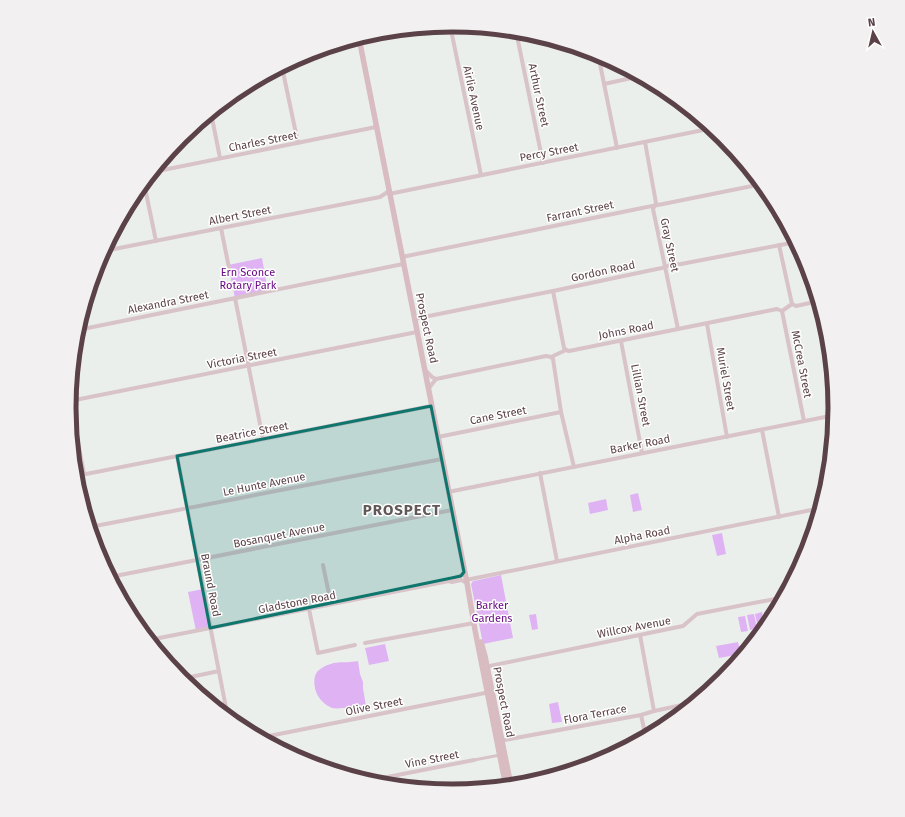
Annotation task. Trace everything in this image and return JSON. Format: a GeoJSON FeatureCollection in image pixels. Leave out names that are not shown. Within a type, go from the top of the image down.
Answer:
{"type":"FeatureCollection","features":[{"type":"Feature","properties":{"kind":"main road","name":"Prospect Road"},"geometry":{"type":"LineString","coordinates":[[360,44],[474,623],[480,639],[499,741],[510,781]]}},
{"type":"Feature","properties":{"kind":"main road","name":"Prospect Road"},"geometry":{"type":"LineString","coordinates":[[499,741],[505,782]]}},
{"type":"Feature","properties":{"kind":"street","name":"Airlie Avenue"},"geometry":{"type":"LineString","coordinates":[[451,32],[481,175]]}},
{"type":"Feature","properties":{"kind":"street","name":"Arthur Street"},"geometry":{"type":"LineString","coordinates":[[517,38],[543,162]]}},
{"type":"Feature","properties":{"kind":"street"},"geometry":{"type":"LineString","coordinates":[[600,62],[617,148]]}},
{"type":"Feature","properties":{"kind":"street"},"geometry":{"type":"LineString","coordinates":[[283,72],[298,143]]}},
{"type":"Feature","properties":{"kind":"street"},"geometry":{"type":"LineString","coordinates":[[604,84],[633,78]]}},
{"type":"Feature","properties":{"kind":"street"},"geometry":{"type":"LineString","coordinates":[[212,119],[220,158]]}},
{"type":"Feature","properties":{"kind":"street","name":"Charles Street"},"geometry":{"type":"LineString","coordinates":[[161,170],[376,127]]}},
{"type":"Feature","properties":{"kind":"street","name":"Percy Street"},"geometry":{"type":"LineString","coordinates":[[390,195],[543,162],[706,129]]}},
{"type":"Feature","properties":{"kind":"street","name":"Gray Street"},"geometry":{"type":"LineString","coordinates":[[645,142],[656,203],[653,209],[678,329]]}},
{"type":"Feature","properties":{"kind":"street","name":"Farrant Street"},"geometry":{"type":"LineString","coordinates":[[402,257],[756,185]]}},
{"type":"Feature","properties":{"kind":"street"},"geometry":{"type":"LineString","coordinates":[[146,190],[156,241]]}},
{"type":"Feature","properties":{"kind":"street","name":"Albert Street"},"geometry":{"type":"LineString","coordinates":[[112,250],[390,195]]}},
{"type":"Feature","properties":{"kind":"street","name":"Albert Street"},"geometry":{"type":"LineString","coordinates":[[380,197],[390,195]]}},
{"type":"Feature","properties":{"kind":"street"},"geometry":{"type":"LineString","coordinates":[[221,228],[230,274]]}},
{"type":"Feature","properties":{"kind":"street","name":"Gordon Road"},"geometry":{"type":"LineString","coordinates":[[414,319],[553,291],[670,265],[790,243]]}},
{"type":"Feature","properties":{"kind":"street"},"geometry":{"type":"LineString","coordinates":[[779,245],[792,304]]}},
{"type":"Feature","properties":{"kind":"street","name":"Alexandra Street"},"geometry":{"type":"LineString","coordinates":[[85,329],[404,264]]}},
{"type":"Feature","properties":{"kind":"street"},"geometry":{"type":"LineString","coordinates":[[553,291],[566,350]]}},
{"type":"Feature","properties":{"kind":"street"},"geometry":{"type":"LineString","coordinates":[[235,298],[264,439]]}},
{"type":"Feature","properties":{"kind":"street"},"geometry":{"type":"LineString","coordinates":[[792,304],[796,306],[814,303]]}},
{"type":"Feature","properties":{"kind":"street"},"geometry":{"type":"LineString","coordinates":[[782,311],[792,304]]}},
{"type":"Feature","properties":{"kind":"street","name":"Johns Road"},"geometry":{"type":"LineString","coordinates":[[436,379],[546,356],[551,357],[566,350],[569,351],[621,341],[777,309],[782,311]]}},
{"type":"Feature","properties":{"kind":"street","name":"McCrea Street"},"geometry":{"type":"LineString","coordinates":[[782,311],[804,421]]}},
{"type":"Feature","properties":{"kind":"street","name":"Muriel Street"},"geometry":{"type":"LineString","coordinates":[[707,324],[727,436]]}},
{"type":"Feature","properties":{"kind":"street","name":"Victoria Street"},"geometry":{"type":"LineString","coordinates":[[76,400],[417,332]]}},
{"type":"Feature","properties":{"kind":"street","name":"Lillian Street"},"geometry":{"type":"LineString","coordinates":[[621,341],[642,453]]}},
{"type":"Feature","properties":{"kind":"street"},"geometry":{"type":"LineString","coordinates":[[551,357],[561,412],[574,467]]}},
{"type":"Feature","properties":{"kind":"street"},"geometry":{"type":"LineString","coordinates":[[425,371],[436,379],[428,388]]}},
{"type":"Feature","properties":{"kind":"street","name":"Beatrice Street"},"geometry":{"type":"LineString","coordinates":[[84,474],[431,406]]}},
{"type":"Feature","properties":{"kind":"street","name":"Cane Street"},"geometry":{"type":"LineString","coordinates":[[438,437],[561,412]]}},
{"type":"Feature","properties":{"kind":"street","name":"Barker Road"},"geometry":{"type":"LineString","coordinates":[[448,492],[829,416]]}},
{"type":"Feature","properties":{"kind":"street"},"geometry":{"type":"LineString","coordinates":[[762,430],[779,517]]}},
{"type":"Feature","properties":{"kind":"street"},"geometry":{"type":"LineString","coordinates":[[78,441],[84,474]]}},
{"type":"Feature","properties":{"kind":"street","name":"Braund Road"},"geometry":{"type":"LineString","coordinates":[[177,456],[226,710]]}},
{"type":"Feature","properties":{"kind":"street","name":"Le Hunte Avenue"},"geometry":{"type":"LineString","coordinates":[[95,526],[442,459]]}},
{"type":"Feature","properties":{"kind":"street"},"geometry":{"type":"LineString","coordinates":[[540,473],[557,561]]}},
{"type":"Feature","properties":{"kind":"street","name":"Bosanquet Avenue"},"geometry":{"type":"LineString","coordinates":[[115,576],[452,510]]}},
{"type":"Feature","properties":{"kind":"street","name":"Alpha Road"},"geometry":{"type":"LineString","coordinates":[[466,581],[557,561],[813,510]]}},
{"type":"Feature","properties":{"kind":"street"},"geometry":{"type":"LineString","coordinates":[[323,565],[331,604]]}},
{"type":"Feature","properties":{"kind":"street","name":"Gladstone Road"},"geometry":{"type":"LineString","coordinates":[[449,581],[461,576],[464,572]]}},
{"type":"Feature","properties":{"kind":"street","name":"Gladstone Road"},"geometry":{"type":"LineString","coordinates":[[155,639],[449,581],[466,581]]}},
{"type":"Feature","properties":{"kind":"street","name":"Willcox Avenue"},"geometry":{"type":"LineString","coordinates":[[484,667],[683,626],[697,614],[778,598]]}},
{"type":"Feature","properties":{"kind":"street"},"geometry":{"type":"LineString","coordinates":[[309,609],[318,653],[355,645]]}},
{"type":"Feature","properties":{"kind":"street"},"geometry":{"type":"LineString","coordinates":[[365,644],[474,623]]}},
{"type":"Feature","properties":{"kind":"street"},"geometry":{"type":"LineString","coordinates":[[640,635],[654,711]]}},
{"type":"Feature","properties":{"kind":"street"},"geometry":{"type":"LineString","coordinates":[[189,677],[219,671]]}},
{"type":"Feature","properties":{"kind":"street","name":"Olive Street"},"geometry":{"type":"LineString","coordinates":[[267,736],[490,692]]}},
{"type":"Feature","properties":{"kind":"street","name":"Flora Terrace"},"geometry":{"type":"LineString","coordinates":[[499,741],[641,715],[685,704]]}},
{"type":"Feature","properties":{"kind":"street"},"geometry":{"type":"LineString","coordinates":[[641,715],[645,733]]}},
{"type":"Feature","properties":{"kind":"street","name":"Vine Street"},"geometry":{"type":"LineString","coordinates":[[381,778],[500,755]]}},
{"type":"Feature","properties":{"kind":"highlighted area"},"geometry":{"type":"Polygon","coordinates":[[[431,406],[464,572],[461,576],[210,628],[177,456],[431,406]]]}},
{"type":"Feature","properties":{"kind":"green space","name":"Ern Sconce Rotary Park"},"geometry":{"type":"Polygon","coordinates":[[[262,258],[268,292],[235,298],[228,265],[262,258]]]}},
{"type":"Feature","properties":{"kind":"green space"},"geometry":{"type":"Polygon","coordinates":[[[638,493],[642,510],[633,512],[630,495],[638,493]]]}},
{"type":"Feature","properties":{"kind":"green space"},"geometry":{"type":"Polygon","coordinates":[[[606,499],[608,510],[590,514],[588,503],[606,499]]]}},
{"type":"Feature","properties":{"kind":"green space"},"geometry":{"type":"Polygon","coordinates":[[[722,533],[726,554],[717,556],[712,535],[722,533]]]}},
{"type":"Feature","properties":{"kind":"green space","name":"Barker Gardens"},"geometry":{"type":"Polygon","coordinates":[[[501,575],[513,638],[483,644],[471,584],[473,581],[501,575]]]}},
{"type":"Feature","properties":{"kind":"green space"},"geometry":{"type":"Polygon","coordinates":[[[203,589],[210,628],[196,631],[188,592],[203,589]]]}},
{"type":"Feature","properties":{"kind":"green space"},"geometry":{"type":"Polygon","coordinates":[[[770,611],[765,619],[764,612],[770,611]]]}},
{"type":"Feature","properties":{"kind":"green space"},"geometry":{"type":"Polygon","coordinates":[[[762,612],[764,621],[758,629],[755,614],[762,612]]]}},
{"type":"Feature","properties":{"kind":"green space"},"geometry":{"type":"Polygon","coordinates":[[[536,614],[538,629],[532,630],[529,615],[536,614]]]}},
{"type":"Feature","properties":{"kind":"green space"},"geometry":{"type":"Polygon","coordinates":[[[754,614],[757,629],[750,630],[747,615],[754,614]]]}},
{"type":"Feature","properties":{"kind":"green space"},"geometry":{"type":"Polygon","coordinates":[[[745,616],[748,631],[741,632],[738,617],[745,616]]]}},
{"type":"Feature","properties":{"kind":"green space"},"geometry":{"type":"Polygon","coordinates":[[[738,642],[740,651],[738,655],[719,658],[716,646],[738,642]]]}},
{"type":"Feature","properties":{"kind":"green space"},"geometry":{"type":"Polygon","coordinates":[[[385,644],[389,661],[369,665],[365,648],[385,644]]]}},
{"type":"Feature","properties":{"kind":"green space"},"geometry":{"type":"Polygon","coordinates":[[[358,661],[363,682],[366,706],[345,710],[345,708],[334,708],[326,705],[319,698],[315,690],[314,682],[317,672],[329,664],[358,661]]]}},
{"type":"Feature","properties":{"kind":"green space"},"geometry":{"type":"Polygon","coordinates":[[[558,702],[562,722],[552,723],[549,704],[558,702]]]}},
{"type":"Feature","properties":{"kind":"district","name":"PROSPECT"},"geometry":{"type":"Point","coordinates":[402,510]}}]}
